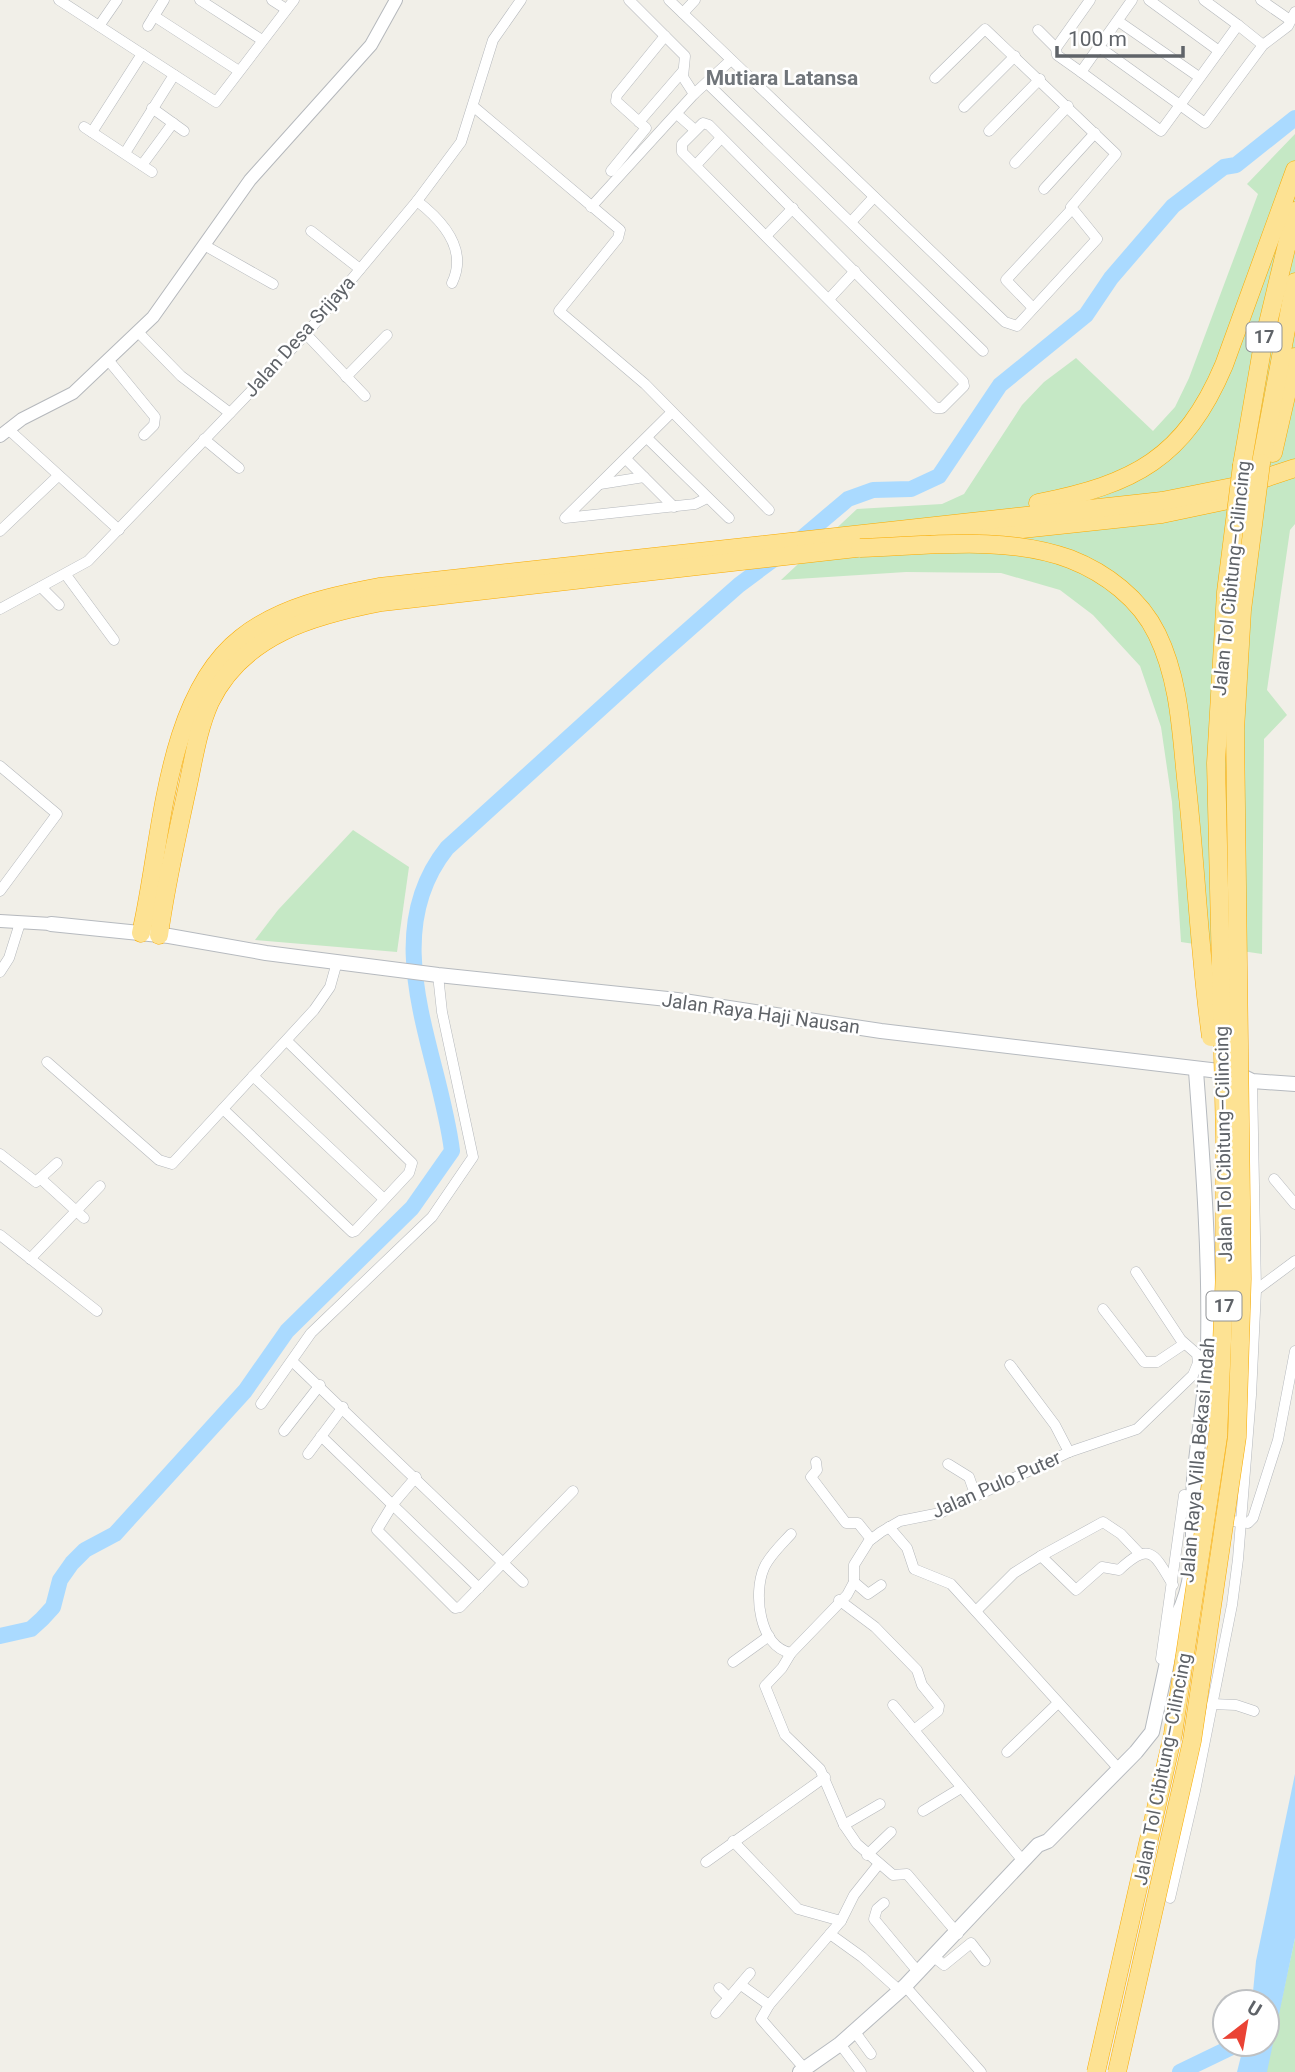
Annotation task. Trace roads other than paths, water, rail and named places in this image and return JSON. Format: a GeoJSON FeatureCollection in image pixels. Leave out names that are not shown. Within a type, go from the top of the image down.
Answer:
{"type":"FeatureCollection","features":[{"type":"Feature","properties":{"kind":"highway"},"geometry":{"type":"LineString","coordinates":[[931,525],[1092,491],[1136,472],[1174,446],[1189,429],[1213,392],[1295,170]]}},
{"type":"Feature","properties":{"kind":"highway","name":"Jalan Tol Cibitung–Cilincing"},"geometry":{"type":"LineString","coordinates":[[1096,2072],[1173,1734],[1218,1437],[1225,1270],[1225,1137],[1216,855],[1221,656],[1233,528],[1247,431],[1263,344],[1295,211]]}},
{"type":"Feature","properties":{"kind":"highway","name":"Jalan Tol Cibitung–Cilincing"},"geometry":{"type":"LineString","coordinates":[[1117,2072],[1192,1741],[1237,1437],[1242,1279],[1234,843],[1237,681],[1261,463],[1295,282]]}},
{"type":"Feature","properties":{"kind":"highway"},"geometry":{"type":"LineString","coordinates":[[1237,681],[1257,536],[1295,358]]}},
{"type":"Feature","properties":{"kind":"highway"},"geometry":{"type":"LineString","coordinates":[[556,574],[931,525],[1162,501],[1247,484],[1295,468]]}},
{"type":"Feature","properties":{"kind":"highway"},"geometry":{"type":"LineString","coordinates":[[151,928],[166,802],[186,717],[205,677],[241,637],[286,612],[344,593],[860,548],[1193,509],[1240,499],[1295,480]]}},
{"type":"Feature","properties":{"kind":"highway"},"geometry":{"type":"LineString","coordinates":[[860,548],[982,545],[1046,552],[1093,569],[1112,581],[1136,604],[1156,632],[1171,672],[1180,712],[1210,1026],[1225,1137]]}},
{"type":"Feature","properties":{"kind":"main road","name":"Jalan Raya Haji Nausan"},"geometry":{"type":"LineString","coordinates":[[51,924],[151,928],[226,945],[337,962],[677,1000],[881,1031],[1196,1071],[1236,1073],[1252,1081],[1295,1084]]}},
{"type":"Feature","properties":{"kind":"main road","name":"Jalan Raya Villa Bekasi Indah"},"geometry":{"type":"LineString","coordinates":[[1152,1732],[1177,1616],[1184,1603],[1188,1514],[1194,1496],[1209,1233],[1196,1071]]}},
{"type":"Feature","properties":{"kind":"main road"},"geometry":{"type":"LineString","coordinates":[[802,2070],[855,2032],[903,1989],[958,1934],[1023,1861],[1152,1732]]}},
{"type":"Feature","properties":{"kind":"street"},"geometry":{"type":"LineString","coordinates":[[59,0],[218,102],[294,0]]}},
{"type":"Feature","properties":{"kind":"street"},"geometry":{"type":"LineString","coordinates":[[99,26],[117,0]]}},
{"type":"Feature","properties":{"kind":"street"},"geometry":{"type":"LineString","coordinates":[[148,26],[164,0]]}},
{"type":"Feature","properties":{"kind":"street"},"geometry":{"type":"LineString","coordinates":[[200,0],[262,40]]}},
{"type":"Feature","properties":{"kind":"street"},"geometry":{"type":"LineString","coordinates":[[272,0],[286,9]]}},
{"type":"Feature","properties":{"kind":"street"},"geometry":{"type":"LineString","coordinates":[[119,530],[4,433],[73,393],[109,361],[167,300],[264,163],[362,55],[396,0]]}},
{"type":"Feature","properties":{"kind":"street","name":"Jalan Desa Srijaya"},"geometry":{"type":"LineString","coordinates":[[0,609],[88,561],[306,334],[417,201],[461,142],[493,40],[521,0]]}},
{"type":"Feature","properties":{"kind":"street"},"geometry":{"type":"LineString","coordinates":[[629,0],[685,56],[683,71],[694,94]]}},
{"type":"Feature","properties":{"kind":"street"},"geometry":{"type":"LineString","coordinates":[[669,0],[1009,325],[1017,326],[1097,239],[1071,210]]}},
{"type":"Feature","properties":{"kind":"street"},"geometry":{"type":"LineString","coordinates":[[683,13],[695,0]]}},
{"type":"Feature","properties":{"kind":"street"},"geometry":{"type":"LineString","coordinates":[[1055,48],[1090,0]]}},
{"type":"Feature","properties":{"kind":"street"},"geometry":{"type":"LineString","coordinates":[[1081,72],[1132,0]]}},
{"type":"Feature","properties":{"kind":"street"},"geometry":{"type":"LineString","coordinates":[[1149,0],[1219,51]]}},
{"type":"Feature","properties":{"kind":"street"},"geometry":{"type":"LineString","coordinates":[[1205,0],[1263,45]]}},
{"type":"Feature","properties":{"kind":"street"},"geometry":{"type":"LineString","coordinates":[[1099,47],[1205,123],[1263,45],[1293,16],[1261,0]]}},
{"type":"Feature","properties":{"kind":"street"},"geometry":{"type":"LineString","coordinates":[[154,16],[239,71]]}},
{"type":"Feature","properties":{"kind":"street"},"geometry":{"type":"LineString","coordinates":[[1118,21],[1199,77]]}},
{"type":"Feature","properties":{"kind":"street"},"geometry":{"type":"LineString","coordinates":[[1038,30],[1055,48],[1057,55],[1161,131],[1238,25]]}},
{"type":"Feature","properties":{"kind":"street"},"geometry":{"type":"LineString","coordinates":[[935,78],[985,29],[1115,152],[1115,157],[1071,210],[1006,280],[1033,308]]}},
{"type":"Feature","properties":{"kind":"street"},"geometry":{"type":"LineString","coordinates":[[611,171],[646,128],[616,98],[665,36]]}},
{"type":"Feature","properties":{"kind":"street"},"geometry":{"type":"LineString","coordinates":[[142,54],[88,129],[152,172]]}},
{"type":"Feature","properties":{"kind":"street"},"geometry":{"type":"LineString","coordinates":[[964,107],[1015,56]]}},
{"type":"Feature","properties":{"kind":"street"},"geometry":{"type":"LineString","coordinates":[[591,207],[676,117],[694,94],[731,60]]}},
{"type":"Feature","properties":{"kind":"street"},"geometry":{"type":"LineString","coordinates":[[639,122],[683,71]]}},
{"type":"Feature","properties":{"kind":"street"},"geometry":{"type":"LineString","coordinates":[[125,153],[174,75]]}},
{"type":"Feature","properties":{"kind":"street"},"geometry":{"type":"LineString","coordinates":[[989,131],[1040,79]]}},
{"type":"Feature","properties":{"kind":"street"},"geometry":{"type":"LineString","coordinates":[[707,83],[983,351]]}},
{"type":"Feature","properties":{"kind":"street"},"geometry":{"type":"LineString","coordinates":[[1015,163],[1068,106]]}},
{"type":"Feature","properties":{"kind":"street"},"geometry":{"type":"LineString","coordinates":[[474,107],[619,229],[620,234],[559,311],[645,384],[769,510]]}},
{"type":"Feature","properties":{"kind":"street"},"geometry":{"type":"LineString","coordinates":[[152,108],[184,131]]}},
{"type":"Feature","properties":{"kind":"street"},"geometry":{"type":"LineString","coordinates":[[676,117],[693,132]]}},
{"type":"Feature","properties":{"kind":"street"},"geometry":{"type":"LineString","coordinates":[[707,123],[963,381],[964,386],[943,408],[936,408],[681,150],[693,132],[707,123]]}},
{"type":"Feature","properties":{"kind":"street"},"geometry":{"type":"LineString","coordinates":[[142,164],[173,124]]}},
{"type":"Feature","properties":{"kind":"street"},"geometry":{"type":"LineString","coordinates":[[1044,189],[1095,133]]}},
{"type":"Feature","properties":{"kind":"street"},"geometry":{"type":"LineString","coordinates":[[696,165],[721,138]]}},
{"type":"Feature","properties":{"kind":"street"},"geometry":{"type":"LineString","coordinates":[[851,222],[874,197]]}},
{"type":"Feature","properties":{"kind":"street"},"geometry":{"type":"LineString","coordinates":[[417,201],[435,216],[453,243],[458,262],[452,283]]}},
{"type":"Feature","properties":{"kind":"street"},"geometry":{"type":"LineString","coordinates":[[766,236],[793,208]]}},
{"type":"Feature","properties":{"kind":"street"},"geometry":{"type":"LineString","coordinates":[[312,231],[360,269]]}},
{"type":"Feature","properties":{"kind":"street"},"geometry":{"type":"LineString","coordinates":[[204,245],[273,284]]}},
{"type":"Feature","properties":{"kind":"street"},"geometry":{"type":"LineString","coordinates":[[829,299],[855,271]]}},
{"type":"Feature","properties":{"kind":"street"},"geometry":{"type":"LineString","coordinates":[[138,332],[206,396],[230,413]]}},
{"type":"Feature","properties":{"kind":"street"},"geometry":{"type":"LineString","coordinates":[[306,334],[365,396]]}},
{"type":"Feature","properties":{"kind":"street"},"geometry":{"type":"LineString","coordinates":[[346,377],[387,335]]}},
{"type":"Feature","properties":{"kind":"street"},"geometry":{"type":"LineString","coordinates":[[109,361],[156,416],[154,425],[144,435]]}},
{"type":"Feature","properties":{"kind":"street"},"geometry":{"type":"LineString","coordinates":[[672,412],[566,516],[566,519],[674,506],[707,498]]}},
{"type":"Feature","properties":{"kind":"street"},"geometry":{"type":"LineString","coordinates":[[647,438],[729,518]]}},
{"type":"Feature","properties":{"kind":"street"},"geometry":{"type":"LineString","coordinates":[[204,439],[239,468]]}},
{"type":"Feature","properties":{"kind":"street"},"geometry":{"type":"LineString","coordinates":[[626,459],[674,506]]}},
{"type":"Feature","properties":{"kind":"street"},"geometry":{"type":"LineString","coordinates":[[0,531],[58,476]]}},
{"type":"Feature","properties":{"kind":"street"},"geometry":{"type":"LineString","coordinates":[[600,484],[644,477]]}},
{"type":"Feature","properties":{"kind":"street"},"geometry":{"type":"LineString","coordinates":[[66,575],[114,640]]}},
{"type":"Feature","properties":{"kind":"street"},"geometry":{"type":"LineString","coordinates":[[41,587],[59,605]]}},
{"type":"Feature","properties":{"kind":"street"},"geometry":{"type":"LineString","coordinates":[[0,766],[57,813],[0,891]]}},
{"type":"Feature","properties":{"kind":"street","name":"Jalan Raya Haji Nausan"},"geometry":{"type":"LineString","coordinates":[[0,921],[51,924]]}},
{"type":"Feature","properties":{"kind":"street"},"geometry":{"type":"LineString","coordinates":[[0,972],[9,958],[19,924]]}},
{"type":"Feature","properties":{"kind":"street"},"geometry":{"type":"LineString","coordinates":[[47,1062],[166,1164],[174,1163],[325,996],[337,962]]}},
{"type":"Feature","properties":{"kind":"street"},"geometry":{"type":"LineString","coordinates":[[261,1404],[319,1325],[432,1217],[473,1157],[435,974]]}},
{"type":"Feature","properties":{"kind":"street"},"geometry":{"type":"LineString","coordinates":[[223,1109],[352,1232],[409,1173],[412,1163],[287,1041]]}},
{"type":"Feature","properties":{"kind":"street"},"geometry":{"type":"LineString","coordinates":[[253,1076],[384,1199]]}},
{"type":"Feature","properties":{"kind":"street"},"geometry":{"type":"LineString","coordinates":[[1170,1898],[1232,1605],[1241,1522],[1255,1290],[1252,1081]]}},
{"type":"Feature","properties":{"kind":"street"},"geometry":{"type":"LineString","coordinates":[[0,1154],[36,1182],[57,1163]]}},
{"type":"Feature","properties":{"kind":"street"},"geometry":{"type":"LineString","coordinates":[[40,1178],[80,1214]]}},
{"type":"Feature","properties":{"kind":"street"},"geometry":{"type":"LineString","coordinates":[[1274,1179],[1293,1199]]}},
{"type":"Feature","properties":{"kind":"street"},"geometry":{"type":"LineString","coordinates":[[30,1259],[80,1214],[100,1186]]}},
{"type":"Feature","properties":{"kind":"street"},"geometry":{"type":"LineString","coordinates":[[0,1235],[97,1311]]}},
{"type":"Feature","properties":{"kind":"street"},"geometry":{"type":"LineString","coordinates":[[1255,1290],[1295,1261]]}},
{"type":"Feature","properties":{"kind":"street"},"geometry":{"type":"LineString","coordinates":[[1136,1272],[1184,1344],[1202,1351]]}},
{"type":"Feature","properties":{"kind":"street"},"geometry":{"type":"LineString","coordinates":[[1103,1309],[1144,1362],[1157,1362],[1184,1344]]}},
{"type":"Feature","properties":{"kind":"street","name":"Jalan Pulo Puter"},"geometry":{"type":"LineString","coordinates":[[825,1777],[813,1760],[785,1735],[766,1692],[767,1681],[782,1668],[790,1653],[854,1582],[854,1565],[872,1539],[909,1518],[940,1513],[975,1494],[1069,1452],[1137,1429],[1194,1375],[1202,1351]]}},
{"type":"Feature","properties":{"kind":"street"},"geometry":{"type":"LineString","coordinates":[[1152,1732],[1173,1585],[1188,1514],[1251,1522],[1278,1440],[1295,1351]]}},
{"type":"Feature","properties":{"kind":"street"},"geometry":{"type":"LineString","coordinates":[[292,1361],[523,1582]]}},
{"type":"Feature","properties":{"kind":"street"},"geometry":{"type":"LineString","coordinates":[[1010,1365],[1055,1424],[1069,1452]]}},
{"type":"Feature","properties":{"kind":"street"},"geometry":{"type":"LineString","coordinates":[[284,1431],[320,1385]]}},
{"type":"Feature","properties":{"kind":"street"},"geometry":{"type":"LineString","coordinates":[[308,1454],[342,1407]]}},
{"type":"Feature","properties":{"kind":"street"},"geometry":{"type":"LineString","coordinates":[[321,1436],[479,1588]]}},
{"type":"Feature","properties":{"kind":"street"},"geometry":{"type":"LineString","coordinates":[[816,1462],[817,1470],[811,1477],[846,1522],[858,1523],[872,1539]]}},
{"type":"Feature","properties":{"kind":"street"},"geometry":{"type":"LineString","coordinates":[[948,1464],[969,1476],[975,1494]]}},
{"type":"Feature","properties":{"kind":"street"},"geometry":{"type":"LineString","coordinates":[[416,1477],[393,1504],[377,1530],[455,1608],[479,1588],[573,1491]]}},
{"type":"Feature","properties":{"kind":"street"},"geometry":{"type":"LineString","coordinates":[[1194,1496],[1242,1504]]}},
{"type":"Feature","properties":{"kind":"street"},"geometry":{"type":"LineString","coordinates":[[976,1611],[1014,1573],[1103,1522],[1121,1534],[1139,1553],[1153,1555],[1173,1585]]}},
{"type":"Feature","properties":{"kind":"street"},"geometry":{"type":"LineString","coordinates":[[890,1527],[907,1548],[914,1569],[944,1579],[1118,1768]]}},
{"type":"Feature","properties":{"kind":"street"},"geometry":{"type":"LineString","coordinates":[[790,1653],[773,1645],[759,1605],[760,1580],[766,1563],[791,1534]]}},
{"type":"Feature","properties":{"kind":"street"},"geometry":{"type":"LineString","coordinates":[[1041,1556],[1076,1590],[1102,1567],[1119,1570],[1139,1553]]}},
{"type":"Feature","properties":{"kind":"street"},"geometry":{"type":"LineString","coordinates":[[854,1582],[868,1594],[881,1585]]}},
{"type":"Feature","properties":{"kind":"street"},"geometry":{"type":"LineString","coordinates":[[839,1600],[875,1627],[917,1670],[922,1685],[939,1706],[914,1730]]}},
{"type":"Feature","properties":{"kind":"street"},"geometry":{"type":"LineString","coordinates":[[733,1662],[769,1636]]}},
{"type":"Feature","properties":{"kind":"street"},"geometry":{"type":"LineString","coordinates":[[1007,1752],[1058,1703]]}},
{"type":"Feature","properties":{"kind":"street"},"geometry":{"type":"LineString","coordinates":[[1212,1704],[1236,1705],[1254,1711]]}},
{"type":"Feature","properties":{"kind":"street"},"geometry":{"type":"LineString","coordinates":[[892,1705],[1023,1861]]}},
{"type":"Feature","properties":{"kind":"street"},"geometry":{"type":"LineString","coordinates":[[706,1861],[825,1777],[844,1825],[867,1855],[895,1876],[907,1874],[958,1934]]}},
{"type":"Feature","properties":{"kind":"street"},"geometry":{"type":"LineString","coordinates":[[923,1811],[961,1788]]}},
{"type":"Feature","properties":{"kind":"street"},"geometry":{"type":"LineString","coordinates":[[844,1825],[880,1804]]}},
{"type":"Feature","properties":{"kind":"street"},"geometry":{"type":"LineString","coordinates":[[867,1855],[891,1832]]}},
{"type":"Feature","properties":{"kind":"street"},"geometry":{"type":"LineString","coordinates":[[733,1841],[798,1909],[841,1921]]}},
{"type":"Feature","properties":{"kind":"street"},"geometry":{"type":"LineString","coordinates":[[802,2070],[761,2023],[769,2005],[841,1921],[854,1895],[878,1865]]}},
{"type":"Feature","properties":{"kind":"street"},"geometry":{"type":"LineString","coordinates":[[884,1903],[877,1909],[874,1919],[919,1972]]}},
{"type":"Feature","properties":{"kind":"street"},"geometry":{"type":"LineString","coordinates":[[830,1934],[903,1989],[981,2072]]}},
{"type":"Feature","properties":{"kind":"street"},"geometry":{"type":"LineString","coordinates":[[934,1957],[944,1965],[971,1943],[985,1961]]}},
{"type":"Feature","properties":{"kind":"street"},"geometry":{"type":"LineString","coordinates":[[716,2013],[750,1973]]}},
{"type":"Feature","properties":{"kind":"street"},"geometry":{"type":"LineString","coordinates":[[741,1985],[769,2005]]}},
{"type":"Feature","properties":{"kind":"street"},"geometry":{"type":"LineString","coordinates":[[719,1988],[729,1998]]}},
{"type":"Feature","properties":{"kind":"street"},"geometry":{"type":"LineString","coordinates":[[855,2032],[871,2054]]}},
{"type":"Feature","properties":{"kind":"street"},"geometry":{"type":"LineString","coordinates":[[840,2044],[861,2072]]}},
{"type":"Feature","properties":{"kind":"water"},"geometry":{"type":"Polygon","coordinates":[[[1295,1774],[1295,1938],[1281,2005],[1281,1988],[1253,1988],[1256,1961],[1295,1774]]]}},
{"type":"Feature","properties":{"kind":"water"},"geometry":{"type":"Polygon","coordinates":[[[1240,2058],[1270,2058],[1267,2072],[1237,2072],[1240,2058]]]}},
{"type":"Feature","properties":{"kind":"waterway"},"geometry":{"type":"LineString","coordinates":[[796,543],[848,499],[873,490],[911,489],[939,476],[1000,385],[1086,315],[1111,278],[1173,206],[1224,167],[1236,165],[1295,118]]}},
{"type":"Feature","properties":{"kind":"waterway"},"geometry":{"type":"LineString","coordinates":[[0,1636],[31,1629],[42,1619],[53,1607],[60,1580],[72,1563],[85,1550],[115,1534],[245,1391],[287,1331],[412,1208],[452,1151],[418,996],[414,957],[416,919],[426,883],[447,848],[739,585],[778,556]]}},
{"type":"Feature","properties":{"kind":"waterway"},"geometry":{"type":"LineString","coordinates":[[1180,2072],[1211,2057]]}},
{"type":"Feature","properties":{"kind":"district","name":"Mutiara Latansa"},"geometry":{"type":"Point","coordinates":[782,78]}}]}
